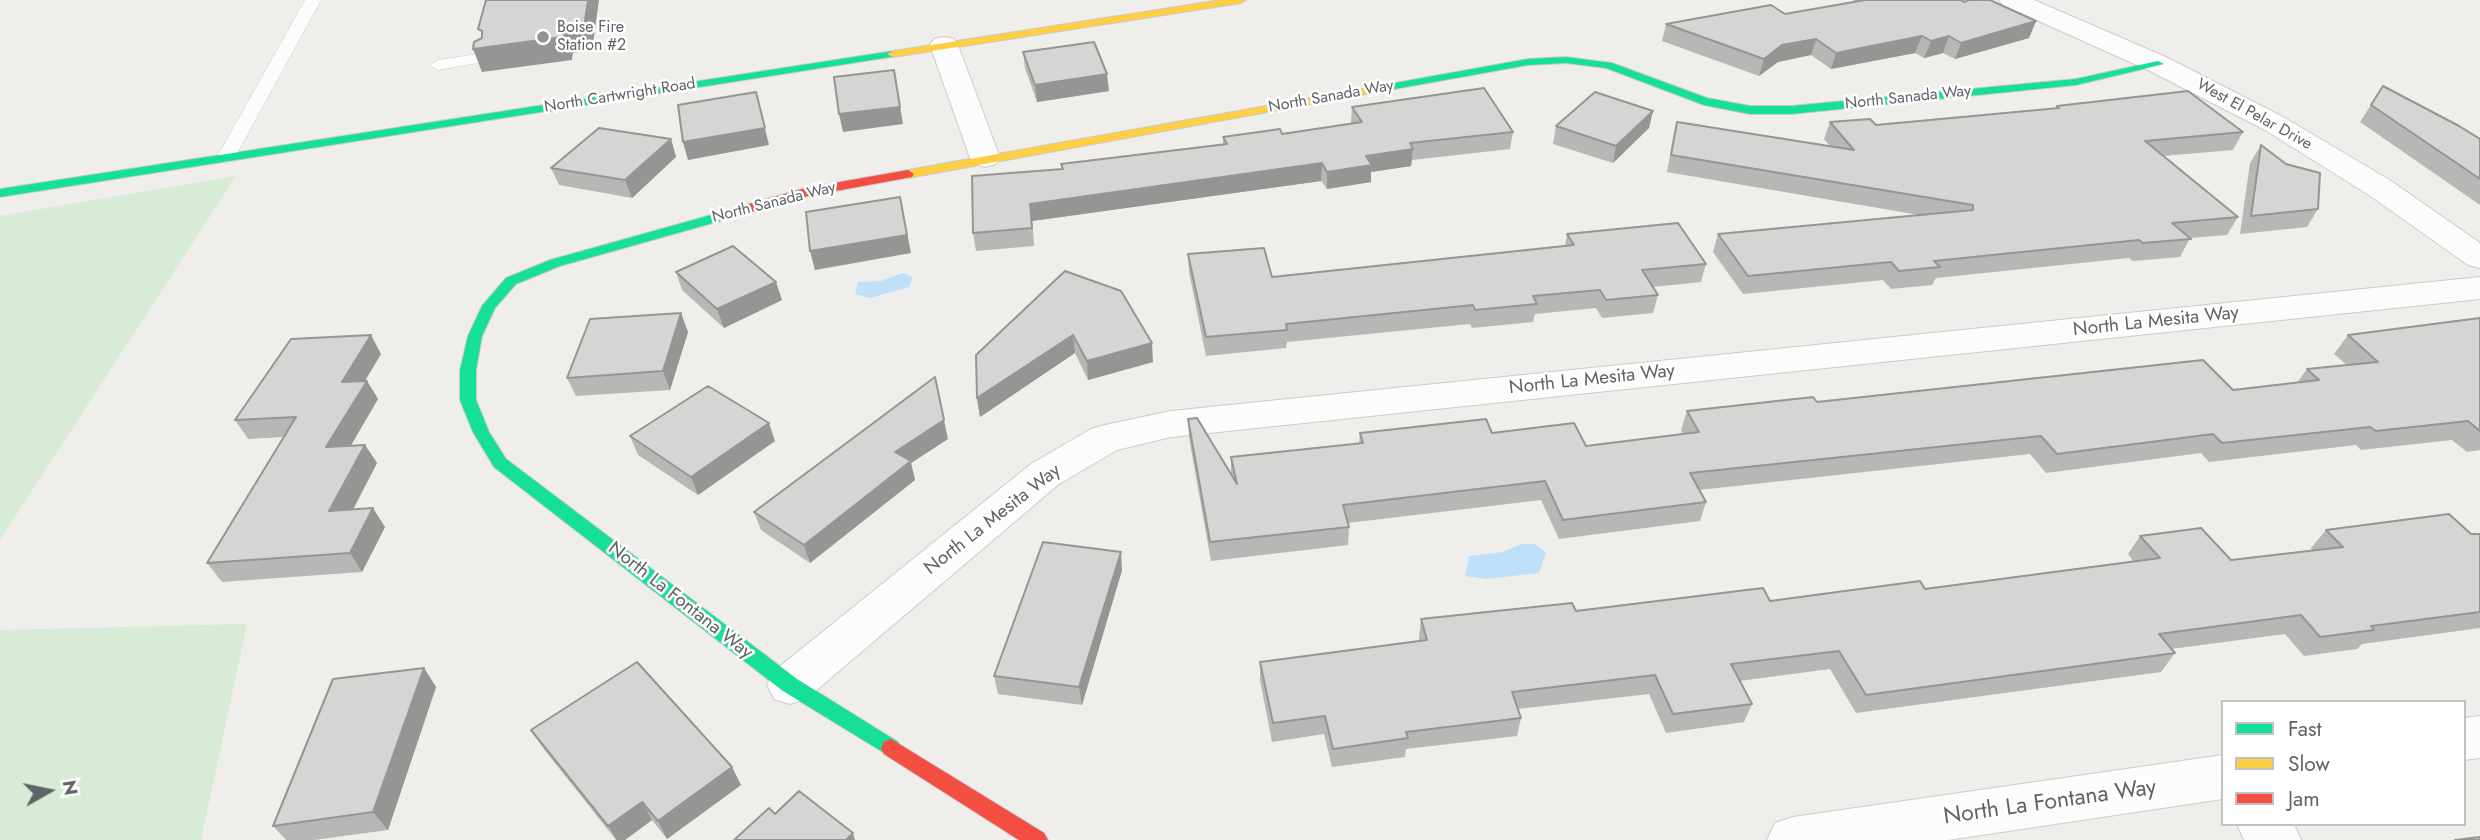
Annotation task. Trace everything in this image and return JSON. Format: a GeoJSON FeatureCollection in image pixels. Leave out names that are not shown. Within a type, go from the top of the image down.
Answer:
{"type":"FeatureCollection","features":[{"type":"Feature","properties":{"kind":"street","name":"North Cartwright Road"},"geometry":{"type":"LineString","coordinates":[[0,193],[1241,0]]}},
{"type":"Feature","properties":{"kind":"street","name":"West El Pelar Drive"},"geometry":{"type":"LineString","coordinates":[[2012,0],[2158,64],[2275,124],[2380,188],[2480,258]]}},
{"type":"Feature","properties":{"kind":"street"},"geometry":{"type":"LineString","coordinates":[[944,46],[985,158]]}},
{"type":"Feature","properties":{"kind":"street","name":"North Sanada Way"},"geometry":{"type":"LineString","coordinates":[[512,281],[555,263],[806,192],[1528,62],[1566,60],[1608,65],[1704,101],[1750,110],[1777,110],[2076,82],[2158,64]]}},
{"type":"Feature","properties":{"kind":"street","name":"North La Fontana Way"},"geometry":{"type":"LineString","coordinates":[[512,281],[488,306],[475,336],[468,370],[468,400],[481,432],[500,463],[790,685],[1037,840]]}},
{"type":"Feature","properties":{"kind":"street","name":"North La Mesita Way"},"geometry":{"type":"LineString","coordinates":[[790,685],[1045,474],[1105,439],[1171,424],[2480,288]]}},
{"type":"Feature","properties":{"kind":"street","name":"North La Fontana Way"},"geometry":{"type":"LineString","coordinates":[[1793,840],[2221,777]]}},
{"type":"Feature","properties":{"kind":"lane"},"geometry":{"type":"LineString","coordinates":[[226,157],[313,0]]}},
{"type":"Feature","properties":{"kind":"lane"},"geometry":{"type":"LineString","coordinates":[[438,65],[483,58]]}},
{"type":"Feature","properties":{"kind":"green space"},"geometry":{"type":"Polygon","coordinates":[[[236,176],[0,540],[0,216],[236,176]]]}},
{"type":"Feature","properties":{"kind":"green space"},"geometry":{"type":"Polygon","coordinates":[[[247,624],[201,840],[0,840],[0,630],[247,624]]]}},
{"type":"Feature","properties":{"kind":"water"},"geometry":{"type":"Polygon","coordinates":[[[903,273],[913,277],[909,287],[870,298],[855,294],[858,282],[881,281],[903,273]]]}},
{"type":"Feature","properties":{"kind":"water"},"geometry":{"type":"Polygon","coordinates":[[[1521,544],[1534,544],[1546,552],[1539,573],[1487,579],[1465,576],[1469,556],[1503,552],[1521,544]]]}},
{"type":"Feature","properties":{"kind":"building"},"geometry":{"type":"Polygon","coordinates":[[[486,0],[588,0],[584,28],[564,31],[563,37],[473,49],[474,42],[482,38],[482,31],[478,29],[486,0]]]}},
{"type":"Feature","properties":{"kind":"building"},"geometry":{"type":"Polygon","coordinates":[[[1865,0],[1990,0],[2036,21],[1961,43],[1949,36],[1931,41],[1922,36],[1836,53],[1816,39],[1782,45],[1764,59],[1666,24],[1771,5],[1785,14],[1865,0]]]}},
{"type":"Feature","properties":{"kind":"building"},"geometry":{"type":"Polygon","coordinates":[[[1094,42],[1107,74],[1035,85],[1023,52],[1094,42]]]}},
{"type":"Feature","properties":{"kind":"building"},"geometry":{"type":"Polygon","coordinates":[[[894,70],[900,107],[839,114],[834,77],[894,70]]]}},
{"type":"Feature","properties":{"kind":"building"},"geometry":{"type":"Polygon","coordinates":[[[2383,86],[2480,139],[2480,179],[2371,105],[2383,86]]]}},
{"type":"Feature","properties":{"kind":"building"},"geometry":{"type":"Polygon","coordinates":[[[1484,88],[1513,132],[1410,143],[1413,149],[1366,156],[1372,165],[1327,172],[1322,163],[1030,204],[1032,228],[973,233],[972,176],[1063,169],[1061,164],[1227,144],[1223,137],[1280,129],[1282,134],[1362,122],[1352,107],[1484,88]]]}},
{"type":"Feature","properties":{"kind":"building"},"geometry":{"type":"Polygon","coordinates":[[[2188,91],[2243,132],[2145,141],[2238,217],[2172,223],[2191,239],[2143,243],[2139,240],[1934,261],[1940,267],[1899,271],[1891,262],[1748,276],[1718,234],[1973,210],[1973,205],[1671,155],[1677,122],[1854,150],[1830,122],[1870,119],[1876,125],[2059,108],[2057,106],[2188,91]]]}},
{"type":"Feature","properties":{"kind":"building"},"geometry":{"type":"Polygon","coordinates":[[[756,92],[765,128],[683,142],[678,105],[756,92]]]}},
{"type":"Feature","properties":{"kind":"building"},"geometry":{"type":"Polygon","coordinates":[[[1595,92],[1653,111],[1616,146],[1556,126],[1595,92]]]}},
{"type":"Feature","properties":{"kind":"building"},"geometry":{"type":"Polygon","coordinates":[[[599,128],[671,139],[625,180],[551,168],[599,128]]]}},
{"type":"Feature","properties":{"kind":"building"},"geometry":{"type":"Polygon","coordinates":[[[2261,145],[2286,164],[2320,173],[2318,209],[2251,216],[2261,145]]]}},
{"type":"Feature","properties":{"kind":"building"},"geometry":{"type":"Polygon","coordinates":[[[900,197],[907,235],[810,251],[806,212],[900,197]]]}},
{"type":"Feature","properties":{"kind":"building"},"geometry":{"type":"Polygon","coordinates":[[[1678,223],[1706,264],[1642,270],[1658,295],[1606,300],[1600,290],[1533,296],[1537,304],[1475,310],[1473,305],[1286,324],[1287,330],[1206,337],[1188,254],[1264,248],[1272,277],[1574,245],[1567,234],[1678,223]]]}},
{"type":"Feature","properties":{"kind":"building"},"geometry":{"type":"Polygon","coordinates":[[[733,246],[776,282],[717,309],[676,272],[733,246]]]}},
{"type":"Feature","properties":{"kind":"building"},"geometry":{"type":"Polygon","coordinates":[[[1065,271],[1121,291],[1152,343],[1087,361],[1073,335],[977,398],[976,355],[1065,271]]]}},
{"type":"Feature","properties":{"kind":"building"},"geometry":{"type":"Polygon","coordinates":[[[681,313],[663,371],[567,378],[590,319],[681,313]]]}},
{"type":"Feature","properties":{"kind":"building"},"geometry":{"type":"Polygon","coordinates":[[[2480,318],[2480,431],[2468,421],[2376,431],[2370,427],[2222,443],[2213,434],[2057,454],[2041,436],[1690,473],[1706,502],[1563,520],[1545,481],[1343,505],[1349,527],[1210,542],[1188,419],[1197,418],[1237,484],[1231,457],[1363,443],[1360,433],[1486,419],[1492,433],[1574,423],[1586,446],[1699,432],[1687,411],[1813,397],[1817,402],[2203,360],[2233,390],[2319,380],[2307,369],[2378,362],[2348,335],[2480,318]]]}},
{"type":"Feature","properties":{"kind":"building"},"geometry":{"type":"Polygon","coordinates":[[[371,335],[342,382],[367,381],[326,447],[365,445],[329,511],[373,508],[350,553],[207,563],[296,417],[235,420],[291,339],[371,335]]]}},
{"type":"Feature","properties":{"kind":"building"},"geometry":{"type":"Polygon","coordinates":[[[935,377],[944,420],[895,452],[911,461],[804,545],[754,512],[935,377]]]}},
{"type":"Feature","properties":{"kind":"building"},"geometry":{"type":"Polygon","coordinates":[[[708,386],[769,423],[691,477],[630,436],[708,386]]]}},
{"type":"Feature","properties":{"kind":"building"},"geometry":{"type":"Polygon","coordinates":[[[2449,514],[2471,534],[2480,534],[2480,612],[2371,626],[2374,630],[2320,637],[2301,615],[2159,634],[2175,653],[1866,695],[1839,651],[1731,664],[1752,704],[1673,714],[1655,675],[1512,692],[1521,718],[1406,732],[1408,738],[1333,749],[1325,716],[1273,723],[1260,662],[1427,640],[1421,619],[1572,603],[1576,611],[1763,588],[1770,601],[1920,581],[1925,589],[2160,558],[2140,536],[2201,528],[2231,560],[2343,547],[2326,530],[2449,514]]]}},
{"type":"Feature","properties":{"kind":"building"},"geometry":{"type":"Polygon","coordinates":[[[1043,542],[1121,552],[1079,687],[994,676],[1043,542]]]}},
{"type":"Feature","properties":{"kind":"building"},"geometry":{"type":"Polygon","coordinates":[[[637,662],[732,767],[658,821],[642,802],[608,826],[531,730],[637,662]]]}},
{"type":"Feature","properties":{"kind":"building"},"geometry":{"type":"Polygon","coordinates":[[[424,668],[373,812],[273,826],[333,679],[424,668]]]}},
{"type":"Feature","properties":{"kind":"building"},"geometry":{"type":"Polygon","coordinates":[[[799,791],[853,833],[847,839],[849,840],[734,840],[769,808],[775,814],[799,791]]]}},
{"type":"Feature","properties":{"kind":"building"},"geometry":{"type":"Polygon","coordinates":[[[2480,837],[2480,840],[2455,840],[2480,837]]]}},
{"type":"Feature","properties":{"kind":"traffic: fast"},"geometry":{"type":"LineString","coordinates":[[0,193],[893,54]]}},
{"type":"Feature","properties":{"kind":"traffic: fast"},"geometry":{"type":"LineString","coordinates":[[1367,91],[1528,62],[1566,60],[1608,65],[1704,101],[1750,110],[1791,110],[2076,82],[2158,64]]}},
{"type":"Feature","properties":{"kind":"traffic: fast"},"geometry":{"type":"LineString","coordinates":[[747,209],[555,263],[511,281],[489,306],[475,336],[468,370],[468,400],[481,432],[500,463],[790,685],[891,748]]}},
{"type":"Feature","properties":{"kind":"traffic: slow"},"geometry":{"type":"LineString","coordinates":[[893,54],[1241,0]]}},
{"type":"Feature","properties":{"kind":"traffic: slow"},"geometry":{"type":"LineString","coordinates":[[908,174],[1367,91]]}},
{"type":"Feature","properties":{"kind":"traffic: jam"},"geometry":{"type":"LineString","coordinates":[[747,209],[806,192],[908,174]]}},
{"type":"Feature","properties":{"kind":"traffic: jam"},"geometry":{"type":"LineString","coordinates":[[891,748],[1037,840]]}},
{"type":"Feature","properties":{"kind":"place","name":"Boise Fire Station #2"},"geometry":{"type":"Point","coordinates":[543,37]}}]}
